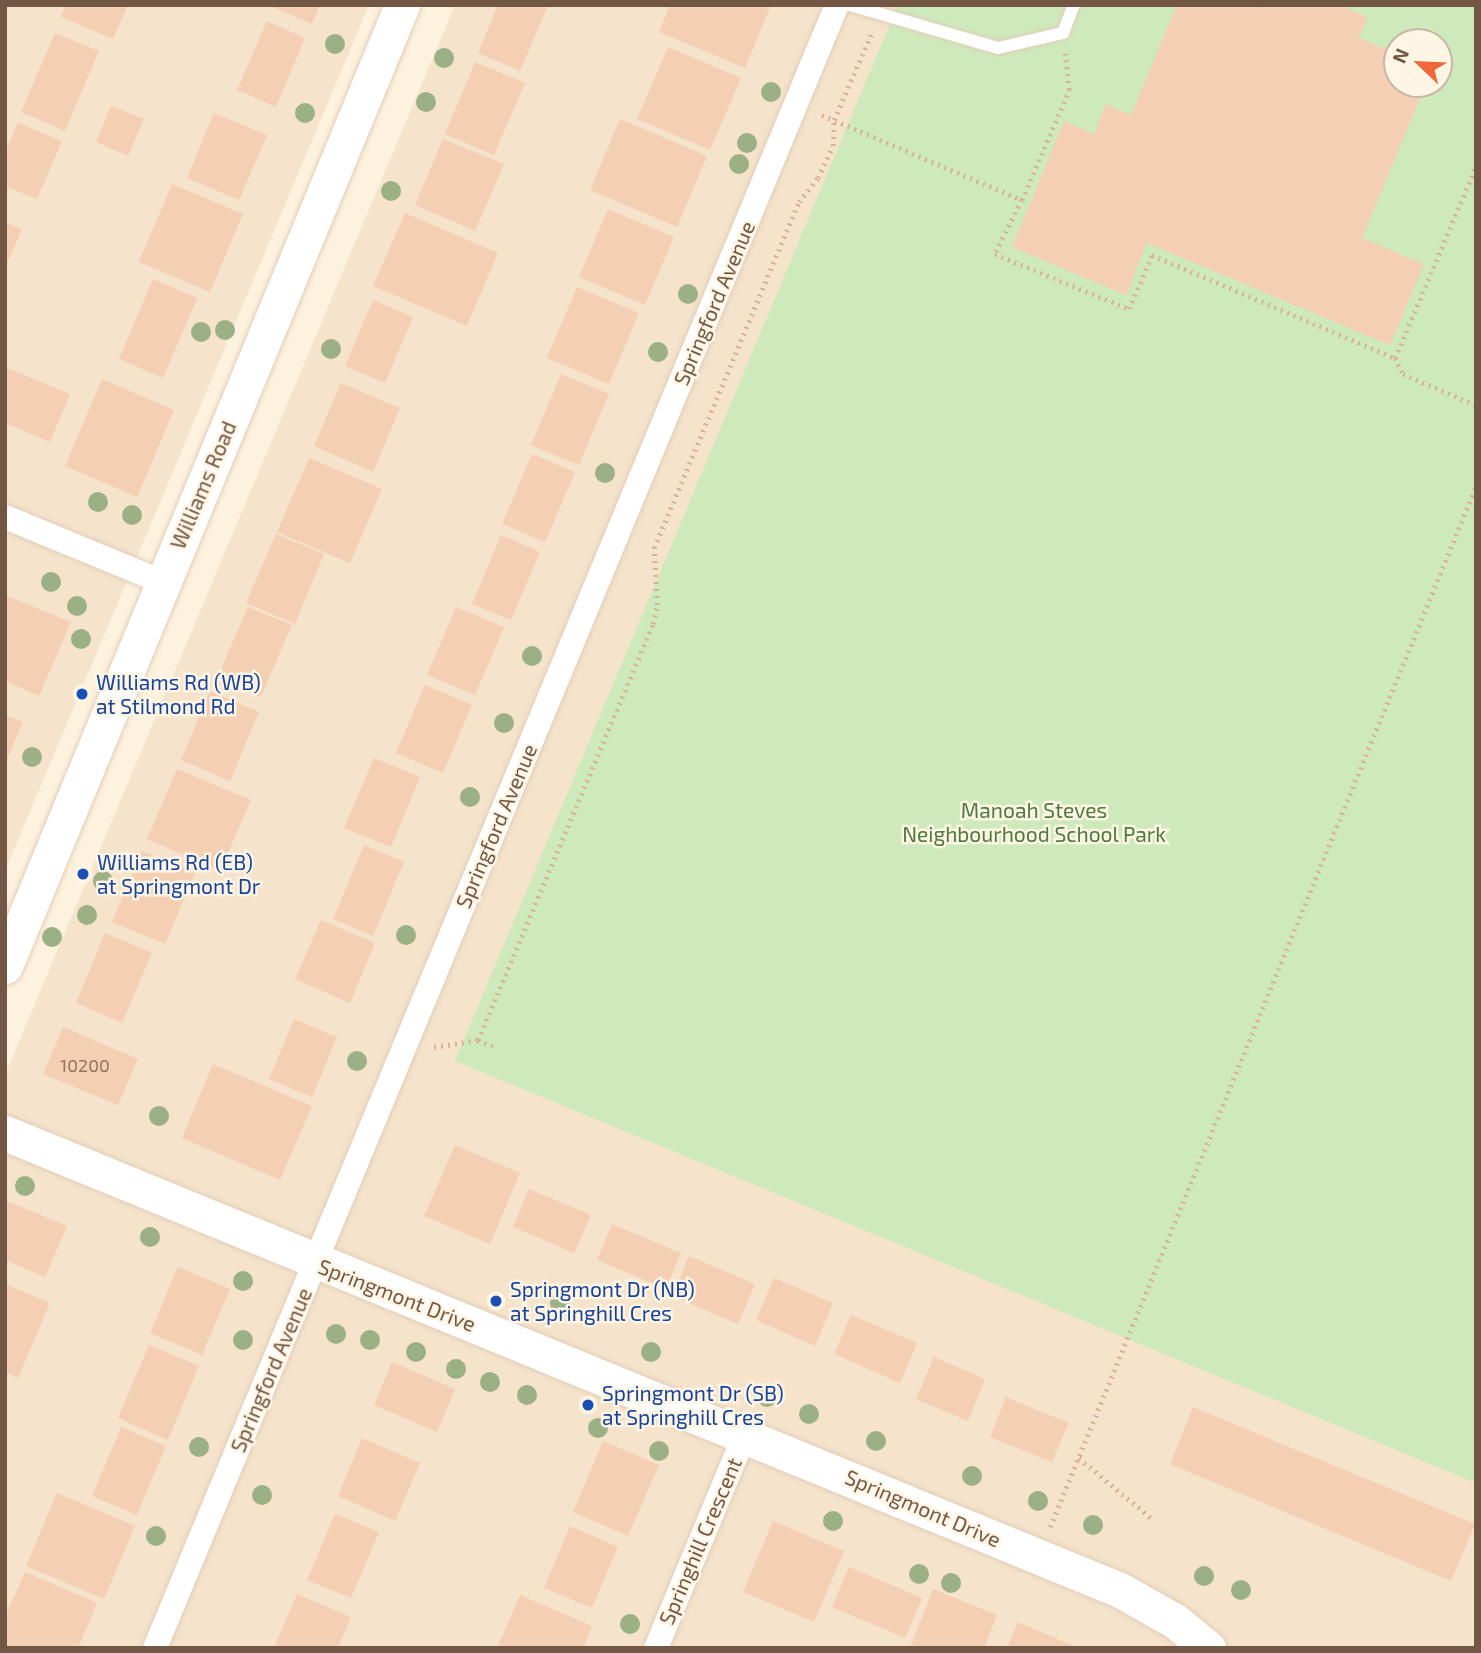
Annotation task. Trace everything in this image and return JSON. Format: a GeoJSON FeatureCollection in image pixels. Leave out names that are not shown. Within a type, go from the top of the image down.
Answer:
{"type":"FeatureCollection","features":[{"type":"Feature","properties":{"kind":"street","name":"Williams Road"},"geometry":{"type":"LineString","coordinates":[[5,967],[402,5]]}},
{"type":"Feature","properties":{"kind":"street","name":"Springford Avenue"},"geometry":{"type":"LineString","coordinates":[[155,1648],[837,5]]}},
{"type":"Feature","properties":{"kind":"street"},"geometry":{"type":"LineString","coordinates":[[5,517],[163,582]]}},
{"type":"Feature","properties":{"kind":"street","name":"Springmont Drive"},"geometry":{"type":"LineString","coordinates":[[5,1133],[316,1264],[745,1434],[1120,1590],[1175,1620],[1208,1648]]}},
{"type":"Feature","properties":{"kind":"street","name":"Springhill Crescent"},"geometry":{"type":"LineString","coordinates":[[656,1648],[745,1434]]}},
{"type":"Feature","properties":{"kind":"lane"},"geometry":{"type":"LineString","coordinates":[[850,5],[880,16],[998,48],[1063,33],[1074,5]]}},
{"type":"Feature","properties":{"kind":"path"},"geometry":{"type":"LineString","coordinates":[[478,1040],[653,624],[657,605],[654,548],[799,202],[818,178],[833,146],[834,120],[880,16]]}},
{"type":"Feature","properties":{"kind":"path"},"geometry":{"type":"LineString","coordinates":[[1063,33],[1069,90],[1022,200],[995,254],[1129,309],[1152,255],[1395,358],[1403,374],[1476,405]]}},
{"type":"Feature","properties":{"kind":"path"},"geometry":{"type":"LineString","coordinates":[[797,104],[1022,200]]}},
{"type":"Feature","properties":{"kind":"path"},"geometry":{"type":"LineString","coordinates":[[1395,358],[1476,166]]}},
{"type":"Feature","properties":{"kind":"path"},"geometry":{"type":"LineString","coordinates":[[1050,1528],[1476,486]]}},
{"type":"Feature","properties":{"kind":"path"},"geometry":{"type":"LineString","coordinates":[[402,1052],[478,1040],[493,1046]]}},
{"type":"Feature","properties":{"kind":"path"},"geometry":{"type":"LineString","coordinates":[[1079,1458],[1151,1518]]}},
{"type":"Feature","properties":{"kind":"shaded area"},"geometry":{"type":"Polygon","coordinates":[[[5,5],[369,5],[5,871],[5,5]]]}},
{"type":"Feature","properties":{"kind":"shaded area"},"geometry":{"type":"Polygon","coordinates":[[[455,5],[1476,5],[1476,1648],[5,1648],[5,1075],[455,5]]]}},
{"type":"Feature","properties":{"kind":"green space","name":"Manoah Steves Neighbourhood School Park"},"geometry":{"type":"Polygon","coordinates":[[[898,5],[1476,7],[1476,1483],[455,1061],[898,5]]]}},
{"type":"Feature","properties":{"kind":"building"},"geometry":{"type":"Polygon","coordinates":[[[66,5],[128,5],[113,39],[61,17],[66,5]]]}},
{"type":"Feature","properties":{"kind":"building"},"geometry":{"type":"Polygon","coordinates":[[[268,5],[320,5],[312,24],[268,5]]]}},
{"type":"Feature","properties":{"kind":"building"},"geometry":{"type":"Polygon","coordinates":[[[498,5],[548,5],[520,71],[478,53],[498,5]]]}},
{"type":"Feature","properties":{"kind":"building"},"geometry":{"type":"Polygon","coordinates":[[[670,5],[771,5],[745,68],[659,32],[670,5]]]}},
{"type":"Feature","properties":{"kind":"building"},"geometry":{"type":"Polygon","coordinates":[[[1177,5],[1248,5],[1258,9],[1259,5],[1339,5],[1367,17],[1359,38],[1383,48],[1383,98],[1420,98],[1362,238],[1424,264],[1390,345],[1147,243],[1126,295],[1012,247],[1064,121],[1094,134],[1106,104],[1131,115],[1177,5]]]}},
{"type":"Feature","properties":{"kind":"building"},"geometry":{"type":"Polygon","coordinates":[[[267,21],[305,38],[276,107],[237,90],[267,21]]]}},
{"type":"Feature","properties":{"kind":"building"},"geometry":{"type":"Polygon","coordinates":[[[55,33],[99,51],[65,131],[21,112],[55,33]]]}},
{"type":"Feature","properties":{"kind":"building"},"geometry":{"type":"Polygon","coordinates":[[[668,47],[741,78],[710,150],[637,119],[668,47]]]}},
{"type":"Feature","properties":{"kind":"building"},"geometry":{"type":"Polygon","coordinates":[[[475,62],[525,83],[494,155],[445,134],[475,62]]]}},
{"type":"Feature","properties":{"kind":"building"},"geometry":{"type":"Polygon","coordinates":[[[111,106],[144,119],[128,156],[96,142],[111,106]]]}},
{"type":"Feature","properties":{"kind":"building"},"geometry":{"type":"Polygon","coordinates":[[[214,113],[267,135],[239,200],[187,178],[214,113]]]}},
{"type":"Feature","properties":{"kind":"building"},"geometry":{"type":"Polygon","coordinates":[[[620,119],[707,156],[677,227],[590,190],[620,119]]]}},
{"type":"Feature","properties":{"kind":"building"},"geometry":{"type":"Polygon","coordinates":[[[18,123],[62,141],[37,199],[5,186],[5,153],[18,123]]]}},
{"type":"Feature","properties":{"kind":"building"},"geometry":{"type":"Polygon","coordinates":[[[443,139],[504,164],[475,231],[415,205],[443,139]]]}},
{"type":"Feature","properties":{"kind":"building"},"geometry":{"type":"Polygon","coordinates":[[[172,184],[243,214],[210,292],[139,262],[172,184]]]}},
{"type":"Feature","properties":{"kind":"building"},"geometry":{"type":"Polygon","coordinates":[[[608,209],[674,237],[645,305],[579,277],[608,209]]]}},
{"type":"Feature","properties":{"kind":"building"},"geometry":{"type":"Polygon","coordinates":[[[405,213],[498,253],[467,326],[373,286],[405,213]]]}},
{"type":"Feature","properties":{"kind":"building"},"geometry":{"type":"Polygon","coordinates":[[[5,222],[22,229],[5,268],[5,222]]]}},
{"type":"Feature","properties":{"kind":"building"},"geometry":{"type":"Polygon","coordinates":[[[153,279],[197,298],[163,378],[119,359],[153,279]]]}},
{"type":"Feature","properties":{"kind":"building"},"geometry":{"type":"Polygon","coordinates":[[[577,287],[639,313],[609,384],[547,358],[577,287]]]}},
{"type":"Feature","properties":{"kind":"building"},"geometry":{"type":"Polygon","coordinates":[[[373,300],[413,317],[385,383],[345,366],[373,300]]]}},
{"type":"Feature","properties":{"kind":"building"},"geometry":{"type":"Polygon","coordinates":[[[5,367],[70,394],[50,442],[5,423],[5,367]]]}},
{"type":"Feature","properties":{"kind":"building"},"geometry":{"type":"Polygon","coordinates":[[[561,374],[609,394],[579,465],[531,445],[561,374]]]}},
{"type":"Feature","properties":{"kind":"building"},"geometry":{"type":"Polygon","coordinates":[[[102,379],[174,410],[137,497],[65,466],[102,379]]]}},
{"type":"Feature","properties":{"kind":"building"},"geometry":{"type":"Polygon","coordinates":[[[341,383],[400,408],[373,472],[314,446],[341,383]]]}},
{"type":"Feature","properties":{"kind":"building"},"geometry":{"type":"Polygon","coordinates":[[[532,454],[575,472],[545,542],[502,524],[532,454]]]}},
{"type":"Feature","properties":{"kind":"building"},"geometry":{"type":"Polygon","coordinates":[[[309,458],[382,489],[350,563],[277,532],[309,458]]]}},
{"type":"Feature","properties":{"kind":"building"},"geometry":{"type":"Polygon","coordinates":[[[276,534],[324,554],[295,624],[246,603],[276,534]]]}},
{"type":"Feature","properties":{"kind":"building"},"geometry":{"type":"Polygon","coordinates":[[[501,535],[540,552],[511,620],[472,604],[501,535]]]}},
{"type":"Feature","properties":{"kind":"building"},"geometry":{"type":"Polygon","coordinates":[[[5,595],[71,622],[39,696],[5,681],[5,595]]]}},
{"type":"Feature","properties":{"kind":"building"},"geometry":{"type":"Polygon","coordinates":[[[248,607],[292,625],[261,697],[217,678],[248,607]]]}},
{"type":"Feature","properties":{"kind":"building"},"geometry":{"type":"Polygon","coordinates":[[[456,607],[504,627],[475,695],[427,675],[456,607]]]}},
{"type":"Feature","properties":{"kind":"building"},"geometry":{"type":"Polygon","coordinates":[[[425,685],[472,705],[443,773],[396,753],[425,685]]]}},
{"type":"Feature","properties":{"kind":"building"},"geometry":{"type":"Polygon","coordinates":[[[210,691],[259,712],[230,781],[181,760],[210,691]]]}},
{"type":"Feature","properties":{"kind":"building"},"geometry":{"type":"Polygon","coordinates":[[[5,715],[23,722],[5,764],[5,715]]]}},
{"type":"Feature","properties":{"kind":"building"},"geometry":{"type":"Polygon","coordinates":[[[374,758],[420,777],[391,847],[344,828],[374,758]]]}},
{"type":"Feature","properties":{"kind":"building"},"geometry":{"type":"Polygon","coordinates":[[[177,769],[251,800],[220,871],[147,839],[177,769]]]}},
{"type":"Feature","properties":{"kind":"building"},"geometry":{"type":"Polygon","coordinates":[[[364,845],[404,862],[373,936],[333,919],[364,845]]]}},
{"type":"Feature","properties":{"kind":"building"},"geometry":{"type":"Polygon","coordinates":[[[142,851],[195,873],[165,944],[112,922],[142,851]]]}},
{"type":"Feature","properties":{"kind":"building"},"geometry":{"type":"Polygon","coordinates":[[[321,920],[375,943],[350,1003],[295,979],[321,920]]]}},
{"type":"Feature","properties":{"kind":"building"},"geometry":{"type":"Polygon","coordinates":[[[105,933],[152,953],[122,1023],[76,1003],[105,933]]]}},
{"type":"Feature","properties":{"kind":"building"},"geometry":{"type":"Polygon","coordinates":[[[294,1019],[337,1037],[312,1097],[269,1079],[294,1019]]]}},
{"type":"Feature","properties":{"kind":"building"},"geometry":{"type":"Polygon","coordinates":[[[63,1027],[138,1059],[118,1105],[43,1074],[63,1027]]]}},
{"type":"Feature","properties":{"kind":"building"},"geometry":{"type":"Polygon","coordinates":[[[213,1064],[312,1106],[280,1180],[182,1138],[213,1064]]]}},
{"type":"Feature","properties":{"kind":"building"},"geometry":{"type":"Polygon","coordinates":[[[455,1145],[520,1173],[490,1244],[424,1216],[455,1145]]]}},
{"type":"Feature","properties":{"kind":"building"},"geometry":{"type":"Polygon","coordinates":[[[529,1189],[591,1215],[574,1253],[513,1227],[529,1189]]]}},
{"type":"Feature","properties":{"kind":"building"},"geometry":{"type":"Polygon","coordinates":[[[5,1200],[67,1226],[45,1277],[5,1260],[5,1200]]]}},
{"type":"Feature","properties":{"kind":"building"},"geometry":{"type":"Polygon","coordinates":[[[612,1224],[681,1253],[666,1289],[597,1260],[612,1224]]]}},
{"type":"Feature","properties":{"kind":"building"},"geometry":{"type":"Polygon","coordinates":[[[689,1256],[755,1284],[738,1324],[672,1296],[689,1256]]]}},
{"type":"Feature","properties":{"kind":"building"},"geometry":{"type":"Polygon","coordinates":[[[178,1267],[230,1289],[202,1355],[150,1333],[178,1267]]]}},
{"type":"Feature","properties":{"kind":"building"},"geometry":{"type":"Polygon","coordinates":[[[774,1278],[833,1303],[815,1346],[756,1320],[774,1278]]]}},
{"type":"Feature","properties":{"kind":"building"},"geometry":{"type":"Polygon","coordinates":[[[5,1284],[50,1303],[18,1378],[5,1372],[5,1284]]]}},
{"type":"Feature","properties":{"kind":"building"},"geometry":{"type":"Polygon","coordinates":[[[851,1315],[917,1343],[900,1383],[834,1354],[851,1315]]]}},
{"type":"Feature","properties":{"kind":"building"},"geometry":{"type":"Polygon","coordinates":[[[149,1345],[199,1366],[168,1440],[118,1418],[149,1345]]]}},
{"type":"Feature","properties":{"kind":"building"},"geometry":{"type":"Polygon","coordinates":[[[934,1357],[985,1379],[968,1421],[916,1399],[934,1357]]]}},
{"type":"Feature","properties":{"kind":"building"},"geometry":{"type":"Polygon","coordinates":[[[392,1362],[455,1389],[437,1432],[374,1405],[392,1362]]]}},
{"type":"Feature","properties":{"kind":"building"},"geometry":{"type":"Polygon","coordinates":[[[1006,1397],[1069,1423],[1052,1462],[990,1437],[1006,1397]]]}},
{"type":"Feature","properties":{"kind":"building"},"geometry":{"type":"Polygon","coordinates":[[[1193,1407],[1475,1524],[1451,1581],[1170,1464],[1193,1407]]]}},
{"type":"Feature","properties":{"kind":"building"},"geometry":{"type":"Polygon","coordinates":[[[121,1427],[166,1446],[137,1515],[92,1496],[121,1427]]]}},
{"type":"Feature","properties":{"kind":"building"},"geometry":{"type":"Polygon","coordinates":[[[362,1438],[420,1463],[395,1521],[338,1496],[362,1438]]]}},
{"type":"Feature","properties":{"kind":"building"},"geometry":{"type":"Polygon","coordinates":[[[603,1441],[659,1465],[628,1536],[573,1512],[603,1441]]]}},
{"type":"Feature","properties":{"kind":"building"},"geometry":{"type":"Polygon","coordinates":[[[57,1493],[135,1526],[104,1599],[26,1566],[57,1493]]]}},
{"type":"Feature","properties":{"kind":"building"},"geometry":{"type":"Polygon","coordinates":[[[335,1514],[379,1532],[351,1598],[307,1580],[335,1514]]]}},
{"type":"Feature","properties":{"kind":"building"},"geometry":{"type":"Polygon","coordinates":[[[773,1521],[844,1551],[814,1622],[743,1592],[773,1521]]]}},
{"type":"Feature","properties":{"kind":"building"},"geometry":{"type":"Polygon","coordinates":[[[570,1526],[618,1547],[592,1608],[544,1588],[570,1526]]]}},
{"type":"Feature","properties":{"kind":"building"},"geometry":{"type":"Polygon","coordinates":[[[849,1567],[922,1598],[905,1638],[832,1607],[849,1567]]]}},
{"type":"Feature","properties":{"kind":"building"},"geometry":{"type":"Polygon","coordinates":[[[25,1572],[97,1603],[78,1648],[5,1648],[5,1617],[25,1572]]]}},
{"type":"Feature","properties":{"kind":"building"},"geometry":{"type":"Polygon","coordinates":[[[933,1589],[997,1615],[984,1648],[910,1648],[933,1589]]]}},
{"type":"Feature","properties":{"kind":"building"},"geometry":{"type":"Polygon","coordinates":[[[297,1594],[351,1617],[338,1648],[274,1648],[297,1594]]]}},
{"type":"Feature","properties":{"kind":"building"},"geometry":{"type":"Polygon","coordinates":[[[520,1595],[592,1626],[583,1648],[497,1648],[520,1595]]]}},
{"type":"Feature","properties":{"kind":"building"},"geometry":{"type":"Polygon","coordinates":[[[1018,1622],[1078,1648],[1007,1648],[1018,1622]]]}},
{"type":"Feature","properties":{"kind":"place","name":"Williams Rd (WB) at Stilmond Rd"},"geometry":{"type":"Point","coordinates":[82,694]}},
{"type":"Feature","properties":{"kind":"place","name":"Williams Rd (EB) at Springmont Dr"},"geometry":{"type":"Point","coordinates":[83,874]}},
{"type":"Feature","properties":{"kind":"place","name":"Springmont Dr (NB) at Springhill Cres"},"geometry":{"type":"Point","coordinates":[496,1301]}},
{"type":"Feature","properties":{"kind":"place","name":"Springmont Dr (SB) at Springhill Cres"},"geometry":{"type":"Point","coordinates":[588,1405]}}]}
